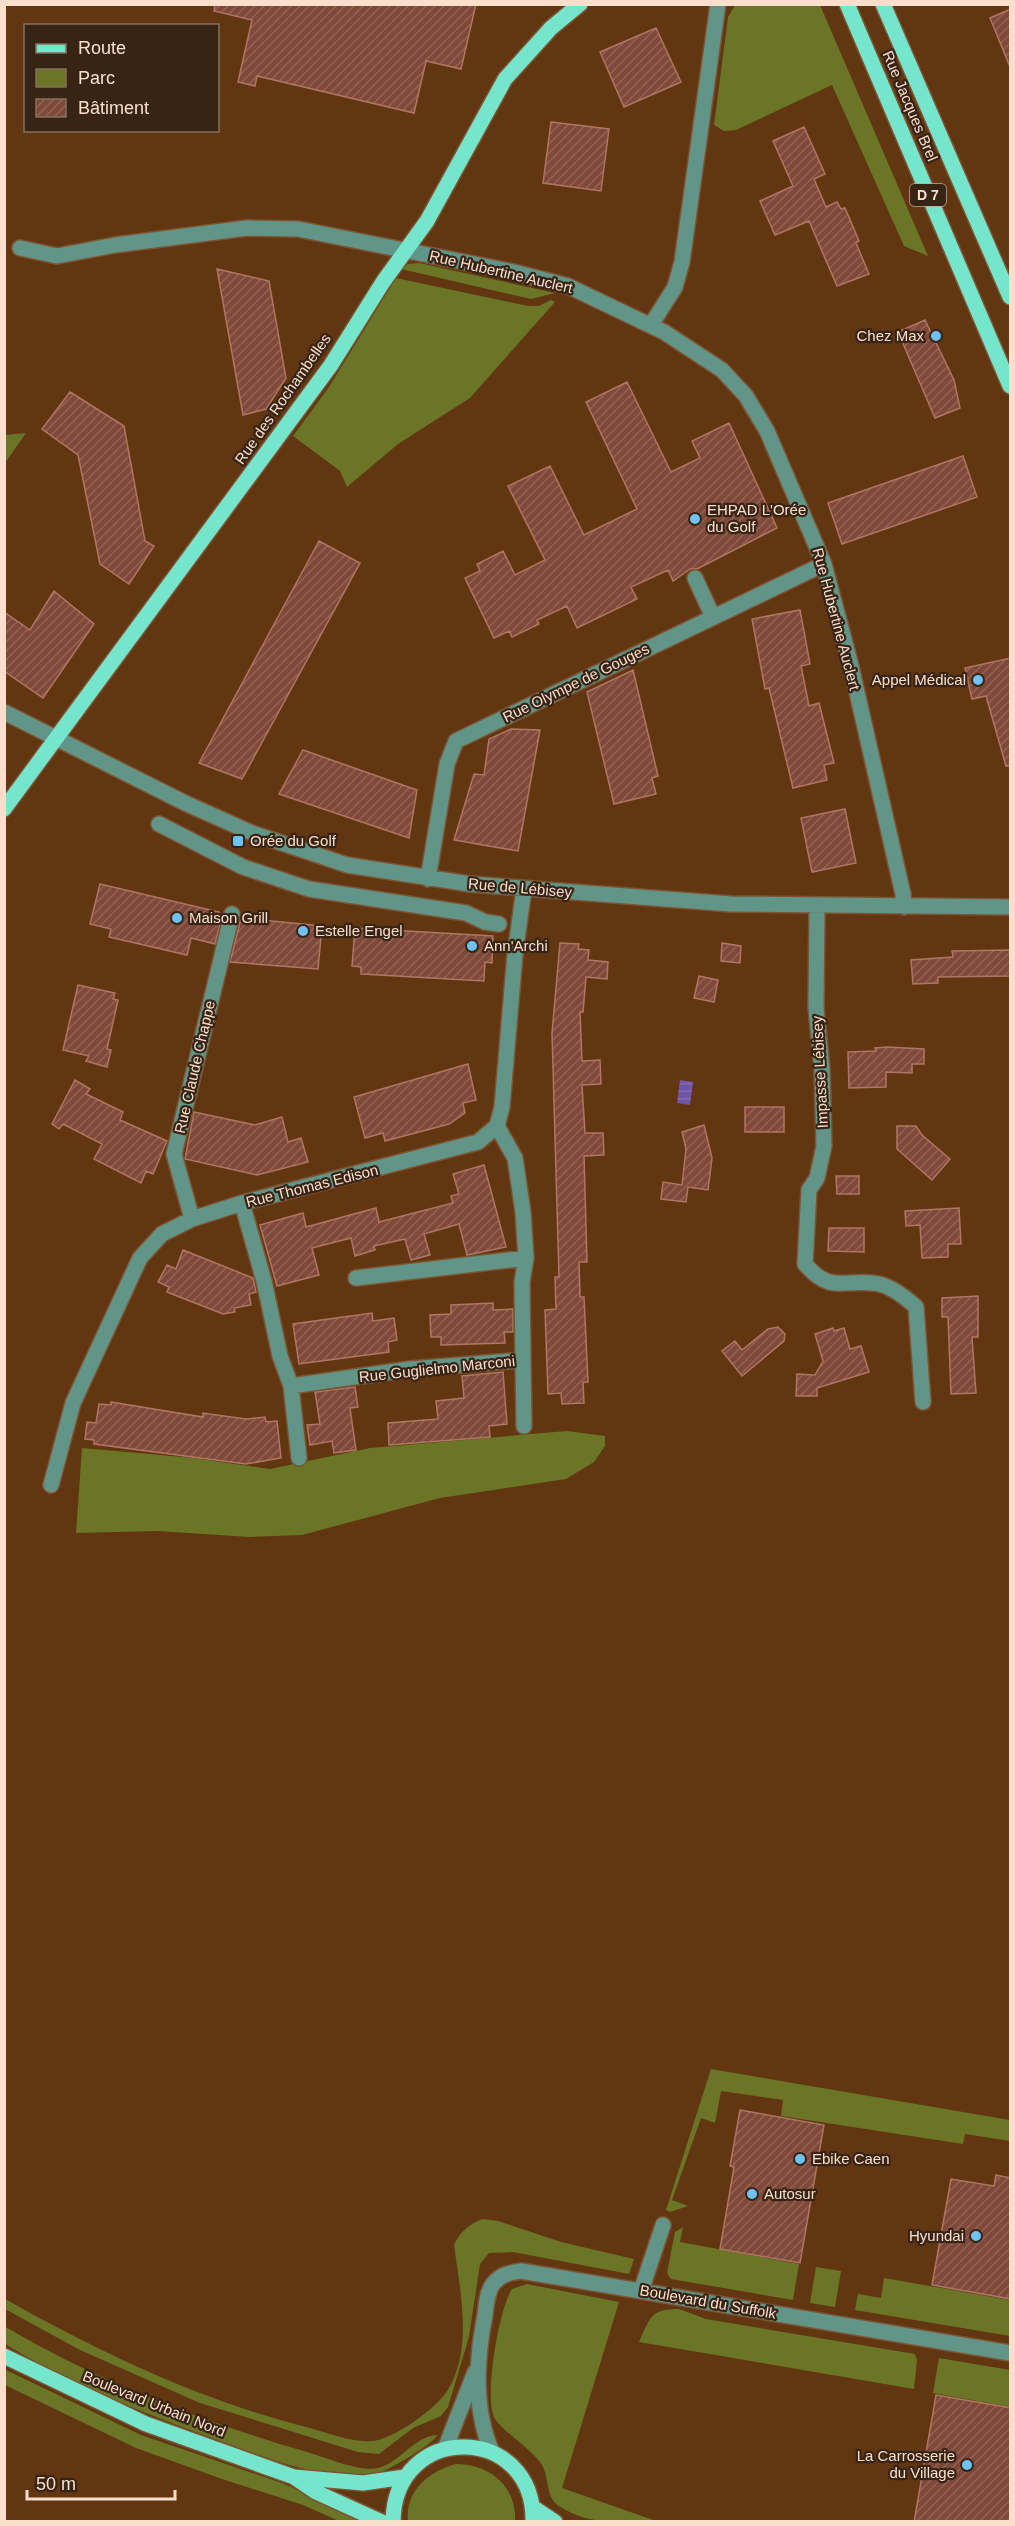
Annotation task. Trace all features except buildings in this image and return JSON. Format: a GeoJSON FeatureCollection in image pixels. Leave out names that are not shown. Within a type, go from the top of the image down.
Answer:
{"type":"FeatureCollection","features":[{"type":"Feature","properties":{"kind":"main road","name":"Rue des Rochambelles"},"geometry":{"type":"LineString","coordinates":[[4,809],[282,435],[331,365],[406,250],[428,221],[505,79],[551,28],[580,4]]}},
{"type":"Feature","properties":{"kind":"main road","name":"Rue Jacques Brel"},"geometry":{"type":"LineString","coordinates":[[847,4],[1011,386]]}},
{"type":"Feature","properties":{"kind":"main road","name":"Rue Jacques Brel"},"geometry":{"type":"LineString","coordinates":[[883,4],[1011,297]]}},
{"type":"Feature","properties":{"kind":"main road","name":"Boulevard Urbain Nord"},"geometry":{"type":"LineString","coordinates":[[4,2356],[146,2424],[294,2477],[316,2492],[382,2522]]}},
{"type":"Feature","properties":{"kind":"main road"},"geometry":{"type":"LineString","coordinates":[[393,2522],[394,2506],[405,2478],[422,2460],[445,2449],[461,2446],[492,2452],[507,2461],[520,2475],[529,2490],[533,2515],[555,2522]]}},
{"type":"Feature","properties":{"kind":"main road","name":"Boulevard Urbain Nord"},"geometry":{"type":"LineString","coordinates":[[294,2477],[363,2483],[405,2478]]}},
{"type":"Feature","properties":{"kind":"street"},"geometry":{"type":"LineString","coordinates":[[651,325],[675,287],[682,262],[718,5]]}},
{"type":"Feature","properties":{"kind":"street","name":"Rue Hubertine Auclert"},"geometry":{"type":"LineString","coordinates":[[20,248],[57,255],[247,228],[298,229],[568,286],[651,325],[722,370],[746,396],[783,465],[824,564],[850,662],[903,894],[904,907]]}},
{"type":"Feature","properties":{"kind":"street","name":"Rue Olympe de Gouges"},"geometry":{"type":"LineString","coordinates":[[428,879],[447,764],[456,741],[824,564]]}},
{"type":"Feature","properties":{"kind":"street"},"geometry":{"type":"LineString","coordinates":[[694,578],[713,617]]}},
{"type":"Feature","properties":{"kind":"street","name":"Rue de Lébisey"},"geometry":{"type":"LineString","coordinates":[[4,712],[252,833],[347,865],[428,879],[524,889],[731,904],[817,907],[1011,907]]}},
{"type":"Feature","properties":{"kind":"street"},"geometry":{"type":"LineString","coordinates":[[159,824],[243,867],[309,889],[466,913],[485,922],[499,924]]}},
{"type":"Feature","properties":{"kind":"street"},"geometry":{"type":"LineString","coordinates":[[497,1126],[505,1090],[515,954],[524,889]]}},
{"type":"Feature","properties":{"kind":"street","name":"Impasse Lébisey"},"geometry":{"type":"LineString","coordinates":[[817,907],[816,1008],[822,1069],[824,1146],[817,1178],[809,1190],[805,1264],[815,1276],[829,1284],[880,1284],[904,1296],[916,1307],[923,1402]]}},
{"type":"Feature","properties":{"kind":"street","name":"Rue Claude Chappe"},"geometry":{"type":"LineString","coordinates":[[192,1219],[174,1154],[232,914]]}},
{"type":"Feature","properties":{"kind":"street","name":"Rue Thomas Edison"},"geometry":{"type":"LineString","coordinates":[[51,1485],[73,1403],[140,1258],[162,1234],[192,1219],[242,1203],[478,1142],[497,1126]]}},
{"type":"Feature","properties":{"kind":"street","name":"Rue Guglielmo Marconi"},"geometry":{"type":"LineString","coordinates":[[291,1386],[410,1369],[523,1360],[522,1282],[526,1258],[514,1158],[497,1126]]}},
{"type":"Feature","properties":{"kind":"street"},"geometry":{"type":"LineString","coordinates":[[242,1203],[264,1281],[280,1356],[291,1386],[299,1458]]}},
{"type":"Feature","properties":{"kind":"street"},"geometry":{"type":"LineString","coordinates":[[356,1278],[526,1258]]}},
{"type":"Feature","properties":{"kind":"street"},"geometry":{"type":"LineString","coordinates":[[523,1360],[524,1426]]}},
{"type":"Feature","properties":{"kind":"street"},"geometry":{"type":"LineString","coordinates":[[641,2291],[663,2225]]}},
{"type":"Feature","properties":{"kind":"street","name":"Boulevard du Suffolk"},"geometry":{"type":"LineString","coordinates":[[445,2449],[477,2367],[492,2286],[504,2274],[521,2271],[1011,2353]]}},
{"type":"Feature","properties":{"kind":"street","name":"Boulevard du Suffolk"},"geometry":{"type":"LineString","coordinates":[[477,2367],[482,2421],[492,2452]]}},
{"type":"Feature","properties":{"kind":"green space"},"geometry":{"type":"Polygon","coordinates":[[[735,5],[820,5],[928,256],[904,246],[832,85],[736,130],[724,131],[714,125],[728,17],[735,5]]]}},
{"type":"Feature","properties":{"kind":"green space"},"geometry":{"type":"Polygon","coordinates":[[[419,263],[555,293],[531,299],[401,269],[408,264],[419,263]]]}},
{"type":"Feature","properties":{"kind":"green space"},"geometry":{"type":"Polygon","coordinates":[[[396,278],[528,306],[539,306],[551,300],[555,302],[470,398],[398,444],[347,487],[340,471],[293,436],[329,387],[396,278]]]}},
{"type":"Feature","properties":{"kind":"green space"},"geometry":{"type":"Polygon","coordinates":[[[26,433],[5,463],[5,435],[26,433]]]}},
{"type":"Feature","properties":{"kind":"green space"},"geometry":{"type":"Polygon","coordinates":[[[567,1431],[605,1436],[605,1446],[594,1462],[566,1479],[440,1498],[302,1535],[250,1537],[157,1531],[76,1533],[82,1448],[194,1458],[270,1469],[370,1448],[567,1431]]]}},
{"type":"Feature","properties":{"kind":"green space"},"geometry":{"type":"Polygon","coordinates":[[[711,2069],[1010,2120],[1010,2141],[965,2134],[963,2144],[781,2116],[783,2100],[721,2091],[715,2123],[701,2118],[672,2200],[688,2206],[670,2212],[666,2210],[711,2069]]]}},
{"type":"Feature","properties":{"kind":"green space"},"geometry":{"type":"Polygon","coordinates":[[[483,2219],[498,2221],[561,2242],[634,2259],[629,2274],[513,2252],[489,2253],[480,2264],[469,2337],[448,2407],[441,2416],[413,2428],[379,2454],[358,2452],[200,2403],[80,2350],[5,2309],[5,2299],[78,2338],[191,2390],[270,2417],[357,2441],[372,2441],[391,2435],[415,2421],[436,2404],[449,2388],[461,2354],[463,2336],[454,2245],[466,2229],[483,2219]]]}},
{"type":"Feature","properties":{"kind":"green space"},"geometry":{"type":"Polygon","coordinates":[[[683,2227],[680,2242],[799,2264],[793,2300],[671,2279],[667,2273],[675,2232],[683,2227]]]}},
{"type":"Feature","properties":{"kind":"green space"},"geometry":{"type":"Polygon","coordinates":[[[816,2267],[841,2271],[835,2307],[810,2303],[816,2267]]]}},
{"type":"Feature","properties":{"kind":"green space"},"geometry":{"type":"Polygon","coordinates":[[[884,2278],[1010,2300],[1010,2336],[855,2310],[858,2294],[881,2298],[884,2278]]]}},
{"type":"Feature","properties":{"kind":"green space"},"geometry":{"type":"Polygon","coordinates":[[[527,2284],[619,2302],[562,2488],[656,2521],[594,2520],[559,2506],[552,2498],[542,2465],[494,2417],[491,2406],[492,2372],[502,2314],[512,2289],[527,2284]]]}},
{"type":"Feature","properties":{"kind":"green space"},"geometry":{"type":"Polygon","coordinates":[[[669,2309],[679,2309],[706,2319],[915,2354],[917,2360],[914,2389],[639,2342],[652,2316],[669,2309]]]}},
{"type":"Feature","properties":{"kind":"green space"},"geometry":{"type":"Polygon","coordinates":[[[4,2326],[76,2365],[150,2398],[227,2427],[354,2467],[380,2468],[389,2464],[420,2440],[438,2435],[417,2452],[369,2476],[330,2474],[291,2465],[188,2429],[81,2385],[5,2344],[4,2326]]]}},
{"type":"Feature","properties":{"kind":"green space"},"geometry":{"type":"Polygon","coordinates":[[[939,2358],[1010,2370],[1010,2407],[933,2393],[939,2358]]]}},
{"type":"Feature","properties":{"kind":"green space"},"geometry":{"type":"Polygon","coordinates":[[[4,2369],[141,2435],[282,2483],[368,2521],[339,2521],[303,2505],[136,2448],[5,2385],[4,2369]]]}},
{"type":"Feature","properties":{"kind":"green space"},"geometry":{"type":"Polygon","coordinates":[[[456,2464],[479,2468],[499,2479],[511,2497],[515,2521],[408,2521],[410,2500],[421,2484],[428,2477],[456,2464]]]}},
{"type":"Feature","properties":{"kind":"shaded area"},"geometry":{"type":"Polygon","coordinates":[[[680,1080],[693,1082],[690,1105],[677,1103],[680,1080]]]}},
{"type":"Feature","properties":{"kind":"place","name":"Chez Max"},"geometry":{"type":"Point","coordinates":[936,336]}},
{"type":"Feature","properties":{"kind":"place","name":"EHPAD L'Orée du Golf"},"geometry":{"type":"Point","coordinates":[695,519]}},
{"type":"Feature","properties":{"kind":"place","name":"Appel Médical"},"geometry":{"type":"Point","coordinates":[978,680]}},
{"type":"Feature","properties":{"kind":"place","name":"Orée du Golf"},"geometry":{"type":"Point","coordinates":[238,841]}},
{"type":"Feature","properties":{"kind":"place","name":"Maison Grill"},"geometry":{"type":"Point","coordinates":[177,918]}},
{"type":"Feature","properties":{"kind":"place","name":"Estelle Engel"},"geometry":{"type":"Point","coordinates":[303,931]}},
{"type":"Feature","properties":{"kind":"place","name":"Ann'Archi"},"geometry":{"type":"Point","coordinates":[472,946]}},
{"type":"Feature","properties":{"kind":"place","name":"Ebike Caen"},"geometry":{"type":"Point","coordinates":[800,2159]}},
{"type":"Feature","properties":{"kind":"place","name":"Autosur"},"geometry":{"type":"Point","coordinates":[752,2194]}},
{"type":"Feature","properties":{"kind":"place","name":"Hyundai"},"geometry":{"type":"Point","coordinates":[976,2236]}},
{"type":"Feature","properties":{"kind":"place","name":"La Carrosserie du Village"},"geometry":{"type":"Point","coordinates":[967,2465]}}]}
